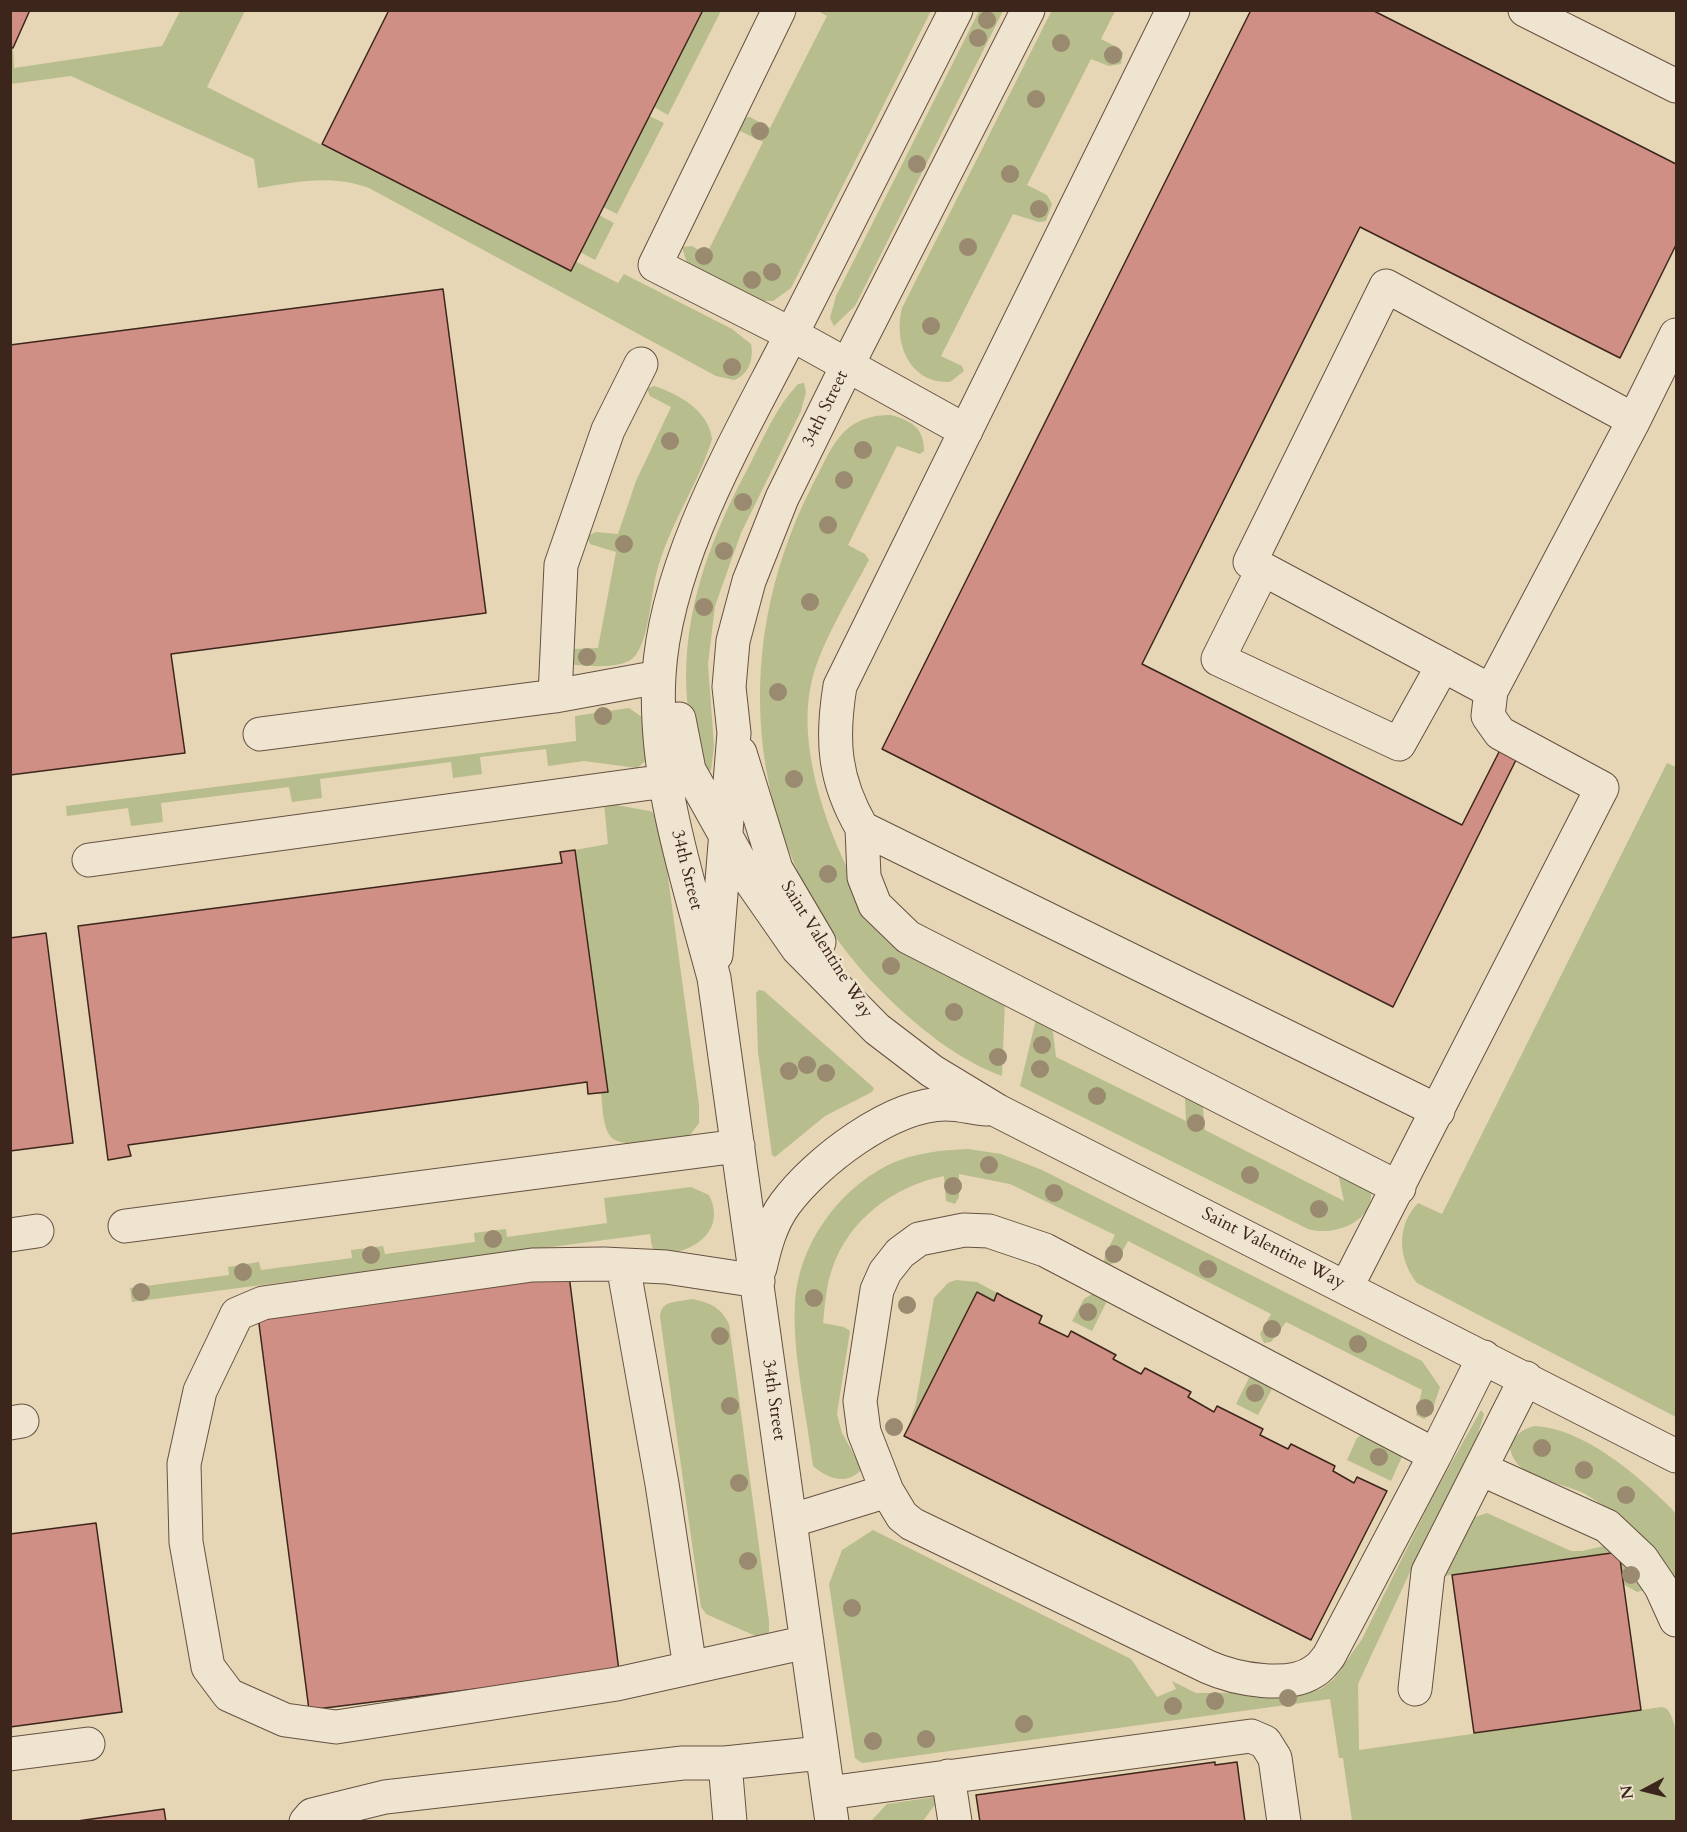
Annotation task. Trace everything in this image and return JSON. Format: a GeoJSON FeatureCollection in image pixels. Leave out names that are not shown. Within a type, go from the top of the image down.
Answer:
{"type":"FeatureCollection","features":[{"type":"Feature","properties":{"kind":"street"},"geometry":{"type":"LineString","coordinates":[[779,10],[655,265],[792,334],[966,431]]}},
{"type":"Feature","properties":{"kind":"street","name":"34th Street"},"geometry":{"type":"LineString","coordinates":[[830,1807],[714,978],[680,847],[667,785],[662,746],[659,677],[665,627],[676,582],[715,487],[956,10]]}},
{"type":"Feature","properties":{"kind":"street","name":"34th Street"},"geometry":{"type":"LineString","coordinates":[[714,978],[734,733],[729,687],[734,641],[749,581],[782,498],[1028,10]]}},
{"type":"Feature","properties":{"kind":"street"},"geometry":{"type":"LineString","coordinates":[[1173,10],[840,686],[834,721],[836,761],[847,802],[862,828],[864,877],[875,905],[908,937],[1399,1188]]}},
{"type":"Feature","properties":{"kind":"street"},"geometry":{"type":"LineString","coordinates":[[1525,10],[1677,86]]}},
{"type":"Feature","properties":{"kind":"street"},"geometry":{"type":"LineString","coordinates":[[1491,691],[1250,562],[1386,286],[1634,420]]}},
{"type":"Feature","properties":{"kind":"street"},"geometry":{"type":"LineString","coordinates":[[1347,1287],[1602,788],[1500,733],[1488,716],[1491,691],[1677,335]]}},
{"type":"Feature","properties":{"kind":"street"},"geometry":{"type":"LineString","coordinates":[[555,696],[561,565],[608,430],[641,364]]}},
{"type":"Feature","properties":{"kind":"street"},"geometry":{"type":"LineString","coordinates":[[1263,569],[1218,659],[1399,744],[1443,665]]}},
{"type":"Feature","properties":{"kind":"street"},"geometry":{"type":"LineString","coordinates":[[676,582],[681,602],[675,687],[680,736],[689,770],[727,837]]}},
{"type":"Feature","properties":{"kind":"street"},"geometry":{"type":"LineString","coordinates":[[260,734],[555,696],[659,677]]}},
{"type":"Feature","properties":{"kind":"street","name":"Saint Valentine Way"},"geometry":{"type":"LineString","coordinates":[[734,733],[776,869],[792,900],[877,1029]]}},
{"type":"Feature","properties":{"kind":"street"},"geometry":{"type":"LineString","coordinates":[[89,860],[639,785],[667,785]]}},
{"type":"Feature","properties":{"kind":"street"},"geometry":{"type":"LineString","coordinates":[[862,828],[1438,1111]]}},
{"type":"Feature","properties":{"kind":"street","name":"Saint Valentine Way"},"geometry":{"type":"LineString","coordinates":[[727,837],[752,883],[798,949],[877,1029],[932,1071],[998,1111],[1677,1456]]}},
{"type":"Feature","properties":{"kind":"street"},"geometry":{"type":"LineString","coordinates":[[807,1642],[617,1684],[336,1727],[285,1720],[229,1695],[208,1667],[186,1542],[184,1464],[200,1391],[237,1314],[263,1303],[532,1265],[666,1267],[758,1281],[767,1238],[784,1205],[816,1170],[856,1137],[902,1114],[944,1104],[998,1111]]}},
{"type":"Feature","properties":{"kind":"street"},"geometry":{"type":"LineString","coordinates":[[125,1226],[738,1146]]}},
{"type":"Feature","properties":{"kind":"street"},"geometry":{"type":"LineString","coordinates":[[1435,1455],[1045,1250],[989,1231],[964,1230],[919,1239],[900,1253],[885,1272],[877,1290],[860,1401],[860,1417],[888,1491],[902,1516],[912,1524],[1208,1666],[1243,1678],[1288,1679],[1306,1676],[1317,1670],[1329,1656],[1435,1455],[1484,1357]]}},
{"type":"Feature","properties":{"kind":"street"},"geometry":{"type":"LineString","coordinates":[[623,1265],[662,1484],[690,1668]]}},
{"type":"Feature","properties":{"kind":"street"},"geometry":{"type":"LineString","coordinates":[[1415,1689],[1428,1572],[1526,1378]]}},
{"type":"Feature","properties":{"kind":"street"},"geometry":{"type":"LineString","coordinates":[[1481,1468],[1607,1526],[1642,1559],[1661,1587],[1677,1620]]}},
{"type":"Feature","properties":{"kind":"street"},"geometry":{"type":"LineString","coordinates":[[790,1521],[888,1491]]}},
{"type":"Feature","properties":{"kind":"street"},"geometry":{"type":"LineString","coordinates":[[830,1807],[948,1776],[1251,1736],[1265,1743],[1275,1758],[1284,1821]]}},
{"type":"Feature","properties":{"kind":"street"},"geometry":{"type":"LineString","coordinates":[[10,1754],[88,1744]]}},
{"type":"Feature","properties":{"kind":"street"},"geometry":{"type":"LineString","coordinates":[[306,1821],[312,1815],[385,1797],[683,1763],[725,1763],[821,1753]]}},
{"type":"Feature","properties":{"kind":"street"},"geometry":{"type":"LineString","coordinates":[[725,1763],[730,1821]]}},
{"type":"Feature","properties":{"kind":"street"},"geometry":{"type":"LineString","coordinates":[[948,1776],[955,1821]]}},
{"type":"Feature","properties":{"kind":"green space"},"geometry":{"type":"Polygon","coordinates":[[[1052,10],[1115,11],[1101,39],[1119,48],[1123,53],[1121,64],[1109,66],[1091,59],[1027,185],[1047,195],[1052,204],[1046,221],[1039,222],[1013,214],[941,356],[962,366],[964,371],[950,382],[936,381],[924,376],[907,358],[900,334],[902,308],[1052,10]]]}},
{"type":"Feature","properties":{"kind":"green space"},"geometry":{"type":"Polygon","coordinates":[[[180,11],[245,11],[207,87],[570,271],[575,261],[618,283],[624,274],[732,329],[751,344],[752,355],[747,370],[734,380],[716,376],[369,188],[341,181],[314,180],[258,188],[254,159],[71,76],[11,84],[10,47],[13,48],[14,68],[162,46],[180,11]]]}},
{"type":"Feature","properties":{"kind":"green space"},"geometry":{"type":"Polygon","coordinates":[[[703,11],[721,11],[668,115],[654,107],[703,11]]]}},
{"type":"Feature","properties":{"kind":"green space"},"geometry":{"type":"Polygon","coordinates":[[[818,11],[931,11],[791,288],[773,301],[760,301],[687,263],[682,247],[692,246],[706,254],[708,251],[763,142],[740,131],[743,118],[750,117],[770,128],[827,16],[818,11]]]}},
{"type":"Feature","properties":{"kind":"green space"},"geometry":{"type":"Polygon","coordinates":[[[979,11],[1003,11],[855,306],[834,326],[830,318],[836,296],[979,11]]]}},
{"type":"Feature","properties":{"kind":"green space"},"geometry":{"type":"Polygon","coordinates":[[[649,116],[664,123],[617,214],[603,207],[649,116]]]}},
{"type":"Feature","properties":{"kind":"green space"},"geometry":{"type":"Polygon","coordinates":[[[599,215],[614,223],[595,260],[580,252],[599,215]]]}},
{"type":"Feature","properties":{"kind":"green space"},"geometry":{"type":"Polygon","coordinates":[[[804,383],[806,392],[801,411],[741,533],[715,606],[708,664],[714,746],[711,770],[705,772],[692,735],[687,694],[690,626],[697,593],[719,528],[765,433],[790,393],[798,384],[804,383]]]}},
{"type":"Feature","properties":{"kind":"green space"},"geometry":{"type":"Polygon","coordinates":[[[654,386],[683,399],[699,412],[710,429],[712,439],[661,557],[646,632],[638,652],[628,662],[621,664],[575,665],[571,662],[573,649],[598,648],[616,552],[590,544],[587,536],[596,532],[618,534],[636,481],[671,407],[650,396],[647,389],[654,386]]]}},
{"type":"Feature","properties":{"kind":"green space"},"geometry":{"type":"Polygon","coordinates":[[[891,415],[911,423],[919,431],[924,451],[920,454],[897,446],[848,545],[865,554],[869,560],[829,635],[816,666],[808,705],[811,758],[817,786],[834,838],[856,885],[1005,1000],[1002,1076],[969,1061],[922,1028],[881,991],[836,937],[801,878],[777,816],[764,751],[760,685],[767,618],[784,552],[811,488],[840,437],[860,421],[891,415]]]}},
{"type":"Feature","properties":{"kind":"green space"},"geometry":{"type":"Polygon","coordinates":[[[629,708],[646,720],[649,758],[637,768],[584,761],[548,766],[546,749],[480,757],[482,774],[453,778],[451,762],[320,779],[322,798],[292,802],[289,787],[161,803],[163,822],[131,826],[128,808],[67,816],[66,806],[576,741],[575,716],[629,708]]]}},
{"type":"Feature","properties":{"kind":"green space"},"geometry":{"type":"Polygon","coordinates":[[[1667,763],[1676,767],[1676,1417],[1417,1283],[1406,1264],[1402,1243],[1406,1222],[1418,1203],[1442,1214],[1667,763]]]}},
{"type":"Feature","properties":{"kind":"green space"},"geometry":{"type":"Polygon","coordinates":[[[604,803],[650,811],[655,814],[661,826],[699,1105],[699,1123],[693,1131],[687,1137],[671,1142],[636,1144],[617,1141],[611,1137],[604,1122],[601,1093],[608,1091],[575,850],[608,844],[604,803]]]}},
{"type":"Feature","properties":{"kind":"green space"},"geometry":{"type":"Polygon","coordinates":[[[759,990],[764,991],[874,1088],[872,1092],[825,1116],[775,1157],[772,1155],[758,1052],[756,993],[759,990]]]}},
{"type":"Feature","properties":{"kind":"green space"},"geometry":{"type":"Polygon","coordinates":[[[1037,1015],[1051,1016],[1056,1057],[1186,1121],[1185,1097],[1202,1097],[1205,1130],[1344,1201],[1337,1169],[1371,1189],[1371,1201],[1366,1210],[1360,1218],[1340,1229],[1318,1231],[1308,1229],[1020,1086],[1037,1015]]]}},
{"type":"Feature","properties":{"kind":"green space"},"geometry":{"type":"Polygon","coordinates":[[[968,1149],[1001,1154],[1042,1170],[1422,1361],[1440,1387],[1431,1414],[1424,1419],[1416,1415],[1422,1390],[1286,1322],[1271,1342],[1264,1343],[1260,1334],[1271,1314],[1128,1241],[1117,1261],[1108,1266],[1104,1262],[1105,1255],[1115,1235],[1010,1184],[959,1174],[959,1197],[955,1204],[946,1201],[944,1176],[908,1188],[891,1197],[862,1220],[840,1251],[828,1282],[823,1323],[844,1327],[850,1331],[837,1414],[842,1433],[862,1469],[850,1478],[844,1479],[825,1474],[813,1466],[796,1343],[795,1303],[798,1282],[812,1241],[837,1205],[869,1176],[888,1165],[907,1158],[927,1153],[968,1149]]]}},
{"type":"Feature","properties":{"kind":"green space"},"geometry":{"type":"Polygon","coordinates":[[[691,1187],[709,1195],[714,1212],[712,1226],[705,1237],[694,1245],[670,1253],[660,1252],[653,1248],[650,1234],[132,1302],[130,1288],[229,1275],[228,1267],[259,1262],[261,1270],[352,1258],[351,1250],[383,1246],[385,1254],[475,1242],[474,1233],[506,1229],[507,1237],[607,1223],[604,1198],[691,1187]]]}},
{"type":"Feature","properties":{"kind":"green space"},"geometry":{"type":"Polygon","coordinates":[[[956,1280],[977,1282],[997,1293],[994,1301],[977,1293],[907,1431],[916,1403],[934,1298],[948,1283],[956,1280]]]}},
{"type":"Feature","properties":{"kind":"green space"},"geometry":{"type":"Polygon","coordinates":[[[1092,1294],[1101,1294],[1107,1301],[1092,1331],[1072,1321],[1084,1299],[1092,1294]]]}},
{"type":"Feature","properties":{"kind":"green space"},"geometry":{"type":"Polygon","coordinates":[[[691,1299],[714,1306],[729,1324],[769,1621],[769,1632],[760,1638],[706,1614],[701,1607],[660,1317],[663,1307],[667,1304],[691,1299]]]}},
{"type":"Feature","properties":{"kind":"green space"},"geometry":{"type":"Polygon","coordinates":[[[1251,1374],[1273,1387],[1258,1415],[1236,1404],[1251,1374]]]}},
{"type":"Feature","properties":{"kind":"green space"},"geometry":{"type":"Polygon","coordinates":[[[1481,1410],[1484,1414],[1477,1437],[1417,1557],[1358,1684],[1359,1750],[1662,1707],[1667,1709],[1676,1731],[1678,1762],[1676,1821],[1352,1821],[1343,1758],[1339,1758],[1330,1699],[862,1763],[855,1758],[829,1584],[842,1550],[873,1530],[1131,1659],[1157,1697],[1176,1689],[1172,1681],[1196,1693],[1310,1692],[1321,1689],[1334,1679],[1362,1639],[1433,1496],[1481,1410]]]}},
{"type":"Feature","properties":{"kind":"green space"},"geometry":{"type":"Polygon","coordinates":[[[1535,1426],[1573,1435],[1591,1445],[1643,1482],[1672,1509],[1676,1515],[1676,1587],[1624,1524],[1599,1503],[1575,1489],[1541,1479],[1521,1468],[1514,1460],[1510,1449],[1519,1434],[1535,1426]]]}},
{"type":"Feature","properties":{"kind":"green space"},"geometry":{"type":"Polygon","coordinates":[[[1364,1433],[1405,1450],[1391,1481],[1347,1460],[1357,1438],[1364,1433]]]}},
{"type":"Feature","properties":{"kind":"green space"},"geometry":{"type":"Polygon","coordinates":[[[1487,1513],[1571,1551],[1608,1545],[1620,1553],[1626,1558],[1637,1570],[1644,1583],[1644,1590],[1637,1592],[1623,1584],[1618,1552],[1443,1576],[1475,1517],[1487,1513]]]}},
{"type":"Feature","properties":{"kind":"green space"},"geometry":{"type":"Polygon","coordinates":[[[935,1797],[937,1802],[923,1821],[870,1822],[887,1804],[935,1797]]]}},
{"type":"Feature","properties":{"kind":"building"},"geometry":{"type":"Polygon","coordinates":[[[10,10],[30,10],[13,48],[10,47],[10,10]]]}},
{"type":"Feature","properties":{"kind":"building"},"geometry":{"type":"Polygon","coordinates":[[[389,10],[703,10],[571,271],[322,144],[389,10]]]}},
{"type":"Feature","properties":{"kind":"building"},"geometry":{"type":"Polygon","coordinates":[[[1251,10],[1372,10],[1676,164],[1676,245],[1620,358],[1360,227],[1142,664],[1462,825],[1500,750],[1517,758],[1393,1007],[882,749],[1251,10]]]}},
{"type":"Feature","properties":{"kind":"building"},"geometry":{"type":"Polygon","coordinates":[[[443,289],[486,613],[171,654],[185,753],[10,775],[10,345],[443,289]]]}},
{"type":"Feature","properties":{"kind":"building"},"geometry":{"type":"Polygon","coordinates":[[[575,850],[608,1092],[588,1094],[587,1082],[128,1145],[131,1156],[108,1160],[78,926],[562,863],[560,852],[575,850]]]}},
{"type":"Feature","properties":{"kind":"building"},"geometry":{"type":"Polygon","coordinates":[[[46,933],[73,1143],[10,1151],[10,938],[46,933]]]}},
{"type":"Feature","properties":{"kind":"building"},"geometry":{"type":"Polygon","coordinates":[[[569,1275],[619,1671],[309,1710],[258,1316],[569,1275]]]}},
{"type":"Feature","properties":{"kind":"building"},"geometry":{"type":"Polygon","coordinates":[[[977,1292],[994,1301],[997,1293],[1042,1316],[1039,1323],[1068,1337],[1071,1331],[1116,1355],[1113,1359],[1141,1374],[1145,1368],[1191,1392],[1188,1397],[1214,1412],[1217,1406],[1263,1429],[1260,1435],[1288,1449],[1291,1444],[1335,1466],[1333,1471],[1354,1483],[1357,1477],[1387,1491],[1311,1640],[904,1436],[977,1292]]]}},
{"type":"Feature","properties":{"kind":"building"},"geometry":{"type":"Polygon","coordinates":[[[96,1523],[122,1712],[10,1727],[10,1534],[96,1523]]]}},
{"type":"Feature","properties":{"kind":"building"},"geometry":{"type":"Polygon","coordinates":[[[1619,1552],[1641,1710],[1474,1733],[1452,1575],[1619,1552]]]}},
{"type":"Feature","properties":{"kind":"building"},"geometry":{"type":"Polygon","coordinates":[[[1215,1762],[1215,1765],[1237,1762],[1245,1822],[980,1822],[976,1795],[1215,1762]]]}},
{"type":"Feature","properties":{"kind":"building"},"geometry":{"type":"Polygon","coordinates":[[[164,1809],[166,1822],[70,1822],[164,1809]]]}}]}
